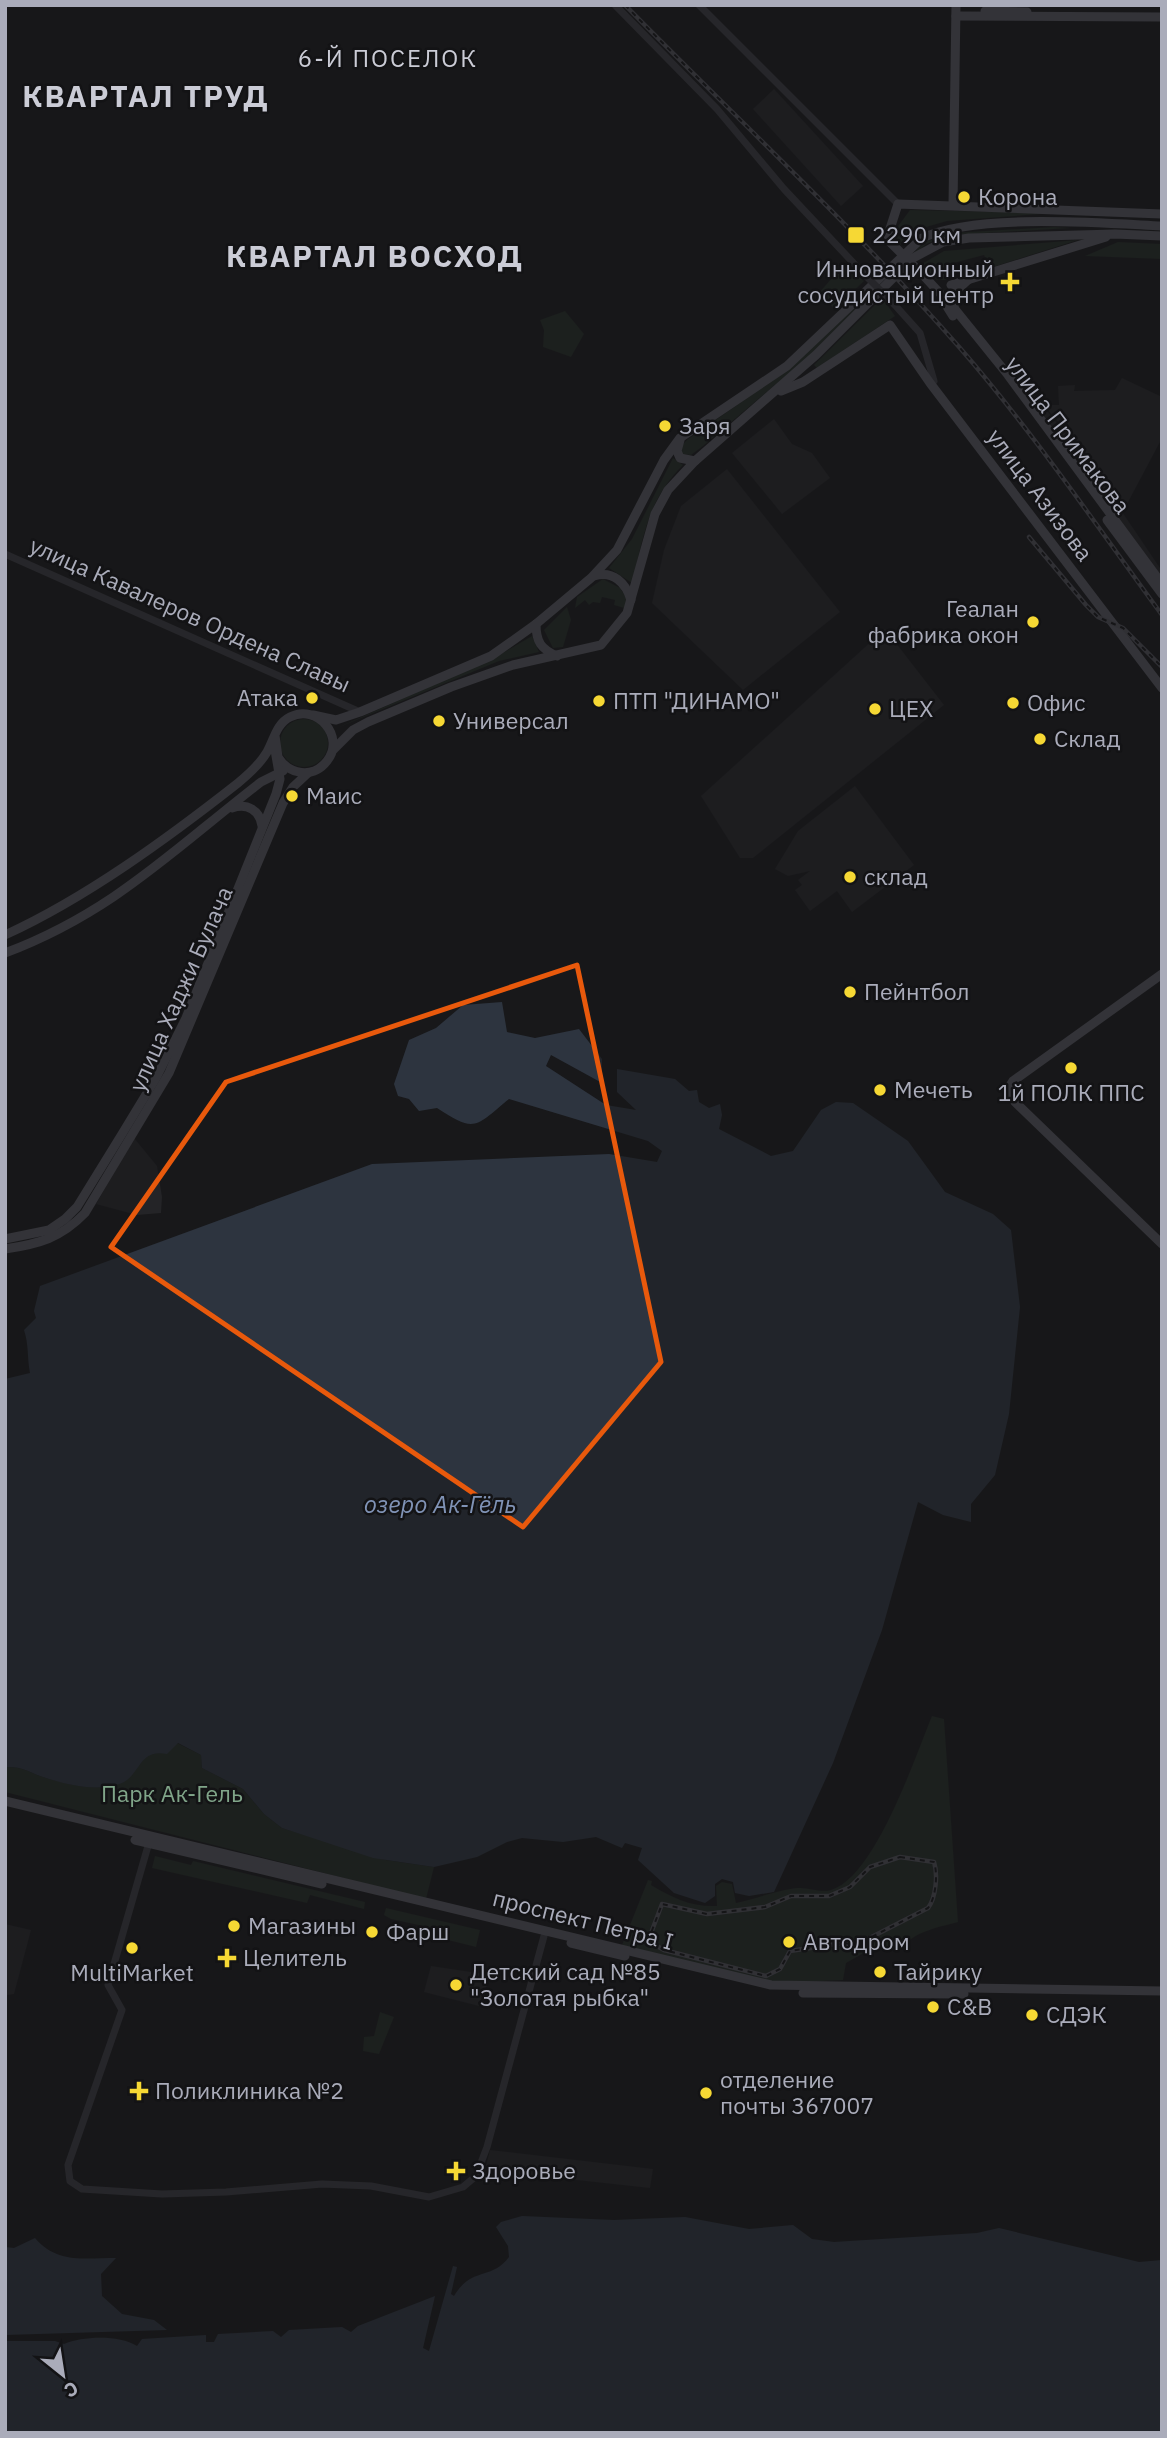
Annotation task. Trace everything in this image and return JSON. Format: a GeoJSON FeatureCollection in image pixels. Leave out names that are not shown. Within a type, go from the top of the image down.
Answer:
{"type":"FeatureCollection","features":[{"type":"Feature","properties":{"kind":"main road"},"geometry":{"type":"LineString","coordinates":[[953,205],[956,11]]}},
{"type":"Feature","properties":{"kind":"main road"},"geometry":{"type":"LineString","coordinates":[[956,11],[1162,11]]}},
{"type":"Feature","properties":{"kind":"main road"},"geometry":{"type":"LineString","coordinates":[[956,11],[1162,17]]}},
{"type":"Feature","properties":{"kind":"main road"},"geometry":{"type":"LineString","coordinates":[[1162,214],[1065,208],[898,204],[888,235],[890,242],[926,278],[949,292],[968,280],[1088,239],[1115,234],[1162,236]]}},
{"type":"Feature","properties":{"kind":"main road"},"geometry":{"type":"LineString","coordinates":[[1057,222],[1065,208]]}},
{"type":"Feature","properties":{"kind":"main road"},"geometry":{"type":"LineString","coordinates":[[1110,224],[1123,211]]}},
{"type":"Feature","properties":{"kind":"main road"},"geometry":{"type":"LineString","coordinates":[[5,953],[58,931],[103,906],[279,772],[289,769],[308,773],[322,766],[333,750],[354,730],[404,706],[504,667],[601,645],[623,620],[655,513],[668,490],[695,461],[795,374],[910,255],[922,238],[938,231],[1057,222],[1162,226]]}},
{"type":"Feature","properties":{"kind":"main road"},"geometry":{"type":"LineString","coordinates":[[5,935],[71,900],[198,814],[248,775],[289,718],[302,714],[336,720],[360,712],[491,656],[536,624],[591,578],[617,550],[631,528],[664,460],[680,438],[787,366],[910,255],[943,242],[969,238],[1088,239]]}},
{"type":"Feature","properties":{"kind":"main road","name":"улица Примакова"},"geometry":{"type":"LineString","coordinates":[[949,292],[954,308],[1008,374],[1162,584]]}},
{"type":"Feature","properties":{"kind":"main road","name":"улица Примакова"},"geometry":{"type":"LineString","coordinates":[[949,292],[1162,594]]}},
{"type":"Feature","properties":{"kind":"main road"},"geometry":{"type":"LineString","coordinates":[[773,394],[803,382],[890,325]]}},
{"type":"Feature","properties":{"kind":"main road","name":"улица Азизова"},"geometry":{"type":"LineString","coordinates":[[890,325],[1162,688]]}},
{"type":"Feature","properties":{"kind":"main road"},"geometry":{"type":"LineString","coordinates":[[795,374],[803,382]]}},
{"type":"Feature","properties":{"kind":"main road","name":"улица Азизова"},"geometry":{"type":"LineString","coordinates":[[932,382],[1162,682]]}},
{"type":"Feature","properties":{"kind":"main road"},"geometry":{"type":"LineString","coordinates":[[680,438],[677,447],[680,458],[695,461]]}},
{"type":"Feature","properties":{"kind":"main road"},"geometry":{"type":"LineString","coordinates":[[591,578],[603,574],[612,576],[625,585],[631,600]]}},
{"type":"Feature","properties":{"kind":"main road"},"geometry":{"type":"LineString","coordinates":[[536,624],[536,638],[541,648],[557,656]]}},
{"type":"Feature","properties":{"kind":"main road"},"geometry":{"type":"LineString","coordinates":[[313,715],[330,729],[333,750]]}},
{"type":"Feature","properties":{"kind":"main road"},"geometry":{"type":"LineString","coordinates":[[275,736],[279,772]]}},
{"type":"Feature","properties":{"kind":"main road"},"geometry":{"type":"LineString","coordinates":[[275,750],[280,761],[289,769]]}},
{"type":"Feature","properties":{"kind":"main road","name":"улица Хаджи Булача"},"geometry":{"type":"LineString","coordinates":[[261,847],[262,827],[279,784],[279,772]]}},
{"type":"Feature","properties":{"kind":"main road","name":"улица Хаджи Булача"},"geometry":{"type":"LineString","coordinates":[[5,1249],[13,1242],[48,1230],[76,1207],[156,1078],[205,981],[261,847],[287,796],[308,773]]}},
{"type":"Feature","properties":{"kind":"main road"},"geometry":{"type":"LineString","coordinates":[[227,810],[240,806],[250,807],[257,813],[262,827]]}},
{"type":"Feature","properties":{"kind":"main road"},"geometry":{"type":"LineString","coordinates":[[1162,976],[1021,1082],[1014,1093],[1162,1239]]}},
{"type":"Feature","properties":{"kind":"main road"},"geometry":{"type":"LineString","coordinates":[[1162,976],[1013,1081],[1008,1089],[1015,1102],[1162,1244]]}},
{"type":"Feature","properties":{"kind":"main road","name":"проспект Петра I"},"geometry":{"type":"LineString","coordinates":[[5,1801],[149,1841],[771,1985],[1162,1991]]}},
{"type":"Feature","properties":{"kind":"main road","name":"проспект Петра I"},"geometry":{"type":"LineString","coordinates":[[5,1807],[763,1989],[911,1996],[1162,1997]]}},
{"type":"Feature","properties":{"kind":"street","name":"улица Азизова"},"geometry":{"type":"LineString","coordinates":[[615,5],[717,109],[783,189],[920,333],[932,382]]}},
{"type":"Feature","properties":{"kind":"street"},"geometry":{"type":"LineString","coordinates":[[699,5],[898,204]]}},
{"type":"Feature","properties":{"kind":"street"},"geometry":{"type":"LineString","coordinates":[[890,325],[904,315]]}},
{"type":"Feature","properties":{"kind":"street","name":"улица Кавалеров Ордена Славы"},"geometry":{"type":"LineString","coordinates":[[5,554],[360,712]]}},
{"type":"Feature","properties":{"kind":"street"},"geometry":{"type":"LineString","coordinates":[[149,1841],[108,1985],[122,2010],[68,2165],[67,2173],[75,2187],[162,2194],[226,2192],[322,2183],[370,2186],[429,2197],[463,2187],[476,2176],[487,2147],[544,1936]]}},
{"type":"Feature","properties":{"kind":"highlighted area"},"geometry":{"type":"Polygon","coordinates":[[[577,965],[661,1362],[523,1527],[111,1247],[226,1082],[577,965]]]}},
{"type":"Feature","properties":{"kind":"shaded area"},"geometry":{"type":"Polygon","coordinates":[[[774,89],[863,186],[841,206],[753,109],[774,89]]]}},
{"type":"Feature","properties":{"kind":"shaded area"},"geometry":{"type":"Polygon","coordinates":[[[1122,378],[1162,397],[1162,438],[1127,504],[1122,507],[1089,458],[1048,410],[1051,405],[1059,405],[1058,386],[1075,385],[1074,391],[1115,390],[1122,378]]]}},
{"type":"Feature","properties":{"kind":"shaded area"},"geometry":{"type":"Polygon","coordinates":[[[1035,396],[1089,463],[1162,571],[1158,574],[1083,468],[1030,400],[1035,396]]]}},
{"type":"Feature","properties":{"kind":"shaded area"},"geometry":{"type":"Polygon","coordinates":[[[774,419],[792,444],[812,453],[830,478],[782,514],[732,453],[774,419]]]}},
{"type":"Feature","properties":{"kind":"shaded area"},"geometry":{"type":"Polygon","coordinates":[[[727,469],[840,612],[743,690],[652,603],[664,550],[681,506],[727,469]]]}},
{"type":"Feature","properties":{"kind":"shaded area"},"geometry":{"type":"Polygon","coordinates":[[[885,629],[944,705],[753,858],[740,858],[701,796],[885,629]]]}},
{"type":"Feature","properties":{"kind":"shaded area"},"geometry":{"type":"Polygon","coordinates":[[[855,786],[914,865],[852,912],[837,891],[810,911],[795,890],[802,885],[798,880],[810,871],[788,876],[775,869],[798,831],[855,786]]]}},
{"type":"Feature","properties":{"kind":"shaded area"},"geometry":{"type":"Polygon","coordinates":[[[134,1138],[157,1166],[162,1197],[161,1213],[137,1215],[96,1204],[134,1138]]]}},
{"type":"Feature","properties":{"kind":"shaded area"},"geometry":{"type":"Polygon","coordinates":[[[5,1924],[31,1930],[14,1994],[7,1995],[5,2000],[5,1924]]]}},
{"type":"Feature","properties":{"kind":"shaded area","name":"Детский сад №85 \"Золотая рыбка\""},"geometry":{"type":"Polygon","coordinates":[[[431,1966],[491,1975],[479,2006],[424,1992],[431,1966]]]}},
{"type":"Feature","properties":{"kind":"shaded area"},"geometry":{"type":"Polygon","coordinates":[[[490,2150],[653,2169],[650,2188],[503,2172],[486,2166],[490,2150]]]}},
{"type":"Feature","properties":{"kind":"green space"},"geometry":{"type":"Polygon","coordinates":[[[910,210],[1054,213],[947,221],[926,227],[900,245],[893,233],[910,210]]]}},
{"type":"Feature","properties":{"kind":"green space"},"geometry":{"type":"Polygon","coordinates":[[[1071,228],[952,235],[926,244],[814,352],[703,446],[691,455],[682,454],[682,445],[688,439],[788,370],[925,242],[951,233],[1071,228]]]}},
{"type":"Feature","properties":{"kind":"green space"},"geometry":{"type":"Polygon","coordinates":[[[1078,240],[993,267],[988,265],[984,255],[946,265],[947,280],[937,280],[920,265],[944,251],[1078,240]]]}},
{"type":"Feature","properties":{"kind":"green space"},"geometry":{"type":"Polygon","coordinates":[[[1118,242],[1162,244],[1162,259],[1085,256],[1118,242]]]}},
{"type":"Feature","properties":{"kind":"green space"},"geometry":{"type":"Polygon","coordinates":[[[850,269],[864,281],[835,309],[819,293],[839,270],[850,269]]]}},
{"type":"Feature","properties":{"kind":"green space"},"geometry":{"type":"Polygon","coordinates":[[[882,298],[895,316],[817,368],[814,365],[882,298]]]}},
{"type":"Feature","properties":{"kind":"green space"},"geometry":{"type":"Polygon","coordinates":[[[565,311],[584,334],[571,357],[543,347],[544,330],[540,320],[565,311]]]}},
{"type":"Feature","properties":{"kind":"green space"},"geometry":{"type":"Polygon","coordinates":[[[673,458],[683,465],[671,478],[654,506],[632,583],[609,568],[632,539],[673,458]]]}},
{"type":"Feature","properties":{"kind":"green space"},"geometry":{"type":"Polygon","coordinates":[[[603,579],[620,588],[627,599],[624,608],[614,605],[615,600],[602,597],[600,603],[593,602],[589,605],[585,600],[575,608],[577,597],[603,579]]]}},
{"type":"Feature","properties":{"kind":"green space"},"geometry":{"type":"Polygon","coordinates":[[[567,607],[571,620],[563,647],[553,648],[544,630],[567,607]]]}},
{"type":"Feature","properties":{"kind":"green space"},"geometry":{"type":"Polygon","coordinates":[[[532,636],[539,652],[499,661],[337,728],[496,657],[532,636]]]}},
{"type":"Feature","properties":{"kind":"green space"},"geometry":{"type":"Polygon","coordinates":[[[304,719],[321,726],[328,743],[321,760],[304,767],[287,760],[280,743],[287,726],[304,719]]]}},
{"type":"Feature","properties":{"kind":"green space"},"geometry":{"type":"Polygon","coordinates":[[[932,1716],[944,1719],[958,1922],[918,1935],[902,1950],[869,1950],[846,1963],[843,1980],[775,1983],[622,1945],[648,1880],[652,1881],[651,1885],[682,1901],[717,1906],[716,1886],[722,1882],[732,1884],[736,1903],[791,1889],[831,1890],[847,1880],[863,1863],[892,1814],[932,1716]]]}},
{"type":"Feature","properties":{"kind":"green space","name":"Парк Ак-Гель"},"geometry":{"type":"Polygon","coordinates":[[[177,1743],[201,1755],[202,1768],[243,1789],[264,1814],[282,1828],[386,1860],[434,1867],[426,1899],[5,1792],[5,1767],[22,1769],[76,1785],[102,1787],[125,1778],[146,1756],[170,1749],[177,1743]]]}},
{"type":"Feature","properties":{"kind":"green space"},"geometry":{"type":"Polygon","coordinates":[[[155,1856],[191,1865],[193,1861],[365,1902],[364,1909],[310,1895],[307,1903],[152,1868],[155,1856]]]}},
{"type":"Feature","properties":{"kind":"green space"},"geometry":{"type":"Polygon","coordinates":[[[386,1908],[480,1930],[476,1947],[432,1936],[432,1928],[391,1919],[384,1915],[386,1908]]]}},
{"type":"Feature","properties":{"kind":"green space"},"geometry":{"type":"Polygon","coordinates":[[[380,2012],[394,2017],[379,2054],[363,2051],[364,2037],[374,2036],[380,2012]]]}},
{"type":"Feature","properties":{"kind":"water","name":"озеро Ак-Гёль"},"geometry":{"type":"Polygon","coordinates":[[[502,1002],[507,1032],[535,1038],[579,1029],[602,1059],[602,1083],[551,1055],[546,1066],[606,1105],[636,1110],[617,1092],[617,1069],[675,1079],[689,1091],[697,1090],[699,1102],[709,1108],[720,1104],[722,1115],[719,1129],[771,1156],[793,1151],[821,1110],[836,1102],[853,1103],[908,1141],[945,1192],[993,1214],[1011,1230],[1020,1307],[1009,1414],[995,1475],[971,1504],[971,1522],[943,1515],[918,1502],[882,1630],[833,1763],[774,1892],[749,1896],[735,1893],[733,1882],[722,1879],[715,1884],[715,1896],[705,1903],[674,1893],[638,1860],[642,1848],[625,1843],[622,1848],[596,1837],[563,1842],[522,1838],[507,1842],[477,1857],[434,1867],[373,1858],[282,1828],[264,1814],[243,1789],[202,1768],[201,1755],[178,1743],[167,1754],[150,1755],[131,1777],[108,1787],[72,1785],[22,1769],[5,1767],[5,1379],[30,1373],[24,1330],[36,1318],[34,1311],[40,1286],[372,1164],[609,1154],[657,1162],[662,1151],[648,1141],[509,1099],[482,1121],[468,1124],[437,1108],[419,1111],[409,1099],[398,1096],[394,1084],[409,1040],[436,1028],[463,1005],[502,1002]]]}},
{"type":"Feature","properties":{"kind":"water"},"geometry":{"type":"Polygon","coordinates":[[[522,2216],[614,2220],[685,2217],[749,2229],[793,2225],[812,2239],[834,2242],[977,2233],[999,2228],[1139,2262],[1162,2260],[1162,2433],[5,2433],[5,2341],[55,2341],[64,2344],[81,2339],[101,2338],[130,2342],[137,2346],[142,2339],[206,2335],[206,2342],[214,2342],[218,2334],[273,2331],[281,2337],[289,2330],[342,2327],[351,2332],[358,2326],[435,2296],[423,2348],[429,2351],[453,2266],[457,2267],[451,2294],[454,2296],[468,2281],[495,2269],[509,2257],[508,2246],[496,2227],[501,2222],[522,2216]]]}},
{"type":"Feature","properties":{"kind":"water"},"geometry":{"type":"Polygon","coordinates":[[[35,2238],[62,2256],[83,2259],[116,2258],[101,2274],[102,2296],[122,2314],[154,2320],[167,2330],[5,2335],[5,2247],[14,2248],[35,2238]]]}},
{"type":"Feature","properties":{"kind":"railway"},"geometry":{"type":"LineString","coordinates":[[625,5],[837,217],[960,348],[1039,446],[1162,615]]}},
{"type":"Feature","properties":{"kind":"railway"},"geometry":{"type":"LineString","coordinates":[[1029,537],[1098,617],[1123,628],[1162,667]]}},
{"type":"Feature","properties":{"kind":"railway"},"geometry":{"type":"LineString","coordinates":[[900,1857],[934,1862],[936,1886],[928,1908],[856,1945],[844,1943],[790,1951],[780,1969],[766,1976],[664,1950],[648,1941],[662,1904],[707,1914],[765,1907],[791,1896],[829,1896],[850,1887],[870,1867],[900,1857]]}},
{"type":"Feature","properties":{"kind":"place","name":"Корона"},"geometry":{"type":"Point","coordinates":[964,197]}},
{"type":"Feature","properties":{"kind":"place","name":"2290 км"},"geometry":{"type":"Point","coordinates":[856,235]}},
{"type":"Feature","properties":{"kind":"place","name":"Инновационный сосудистый центр"},"geometry":{"type":"Point","coordinates":[1010,282]}},
{"type":"Feature","properties":{"kind":"place","name":"Заря"},"geometry":{"type":"Point","coordinates":[665,426]}},
{"type":"Feature","properties":{"kind":"place","name":"Геалан фабрика окон"},"geometry":{"type":"Point","coordinates":[1033,622]}},
{"type":"Feature","properties":{"kind":"place","name":"Атака"},"geometry":{"type":"Point","coordinates":[312,698]}},
{"type":"Feature","properties":{"kind":"place","name":"ПТП \"ДИНАМО\""},"geometry":{"type":"Point","coordinates":[599,701]}},
{"type":"Feature","properties":{"kind":"place","name":"Офис"},"geometry":{"type":"Point","coordinates":[1013,703]}},
{"type":"Feature","properties":{"kind":"place","name":"ЦЕХ"},"geometry":{"type":"Point","coordinates":[875,709]}},
{"type":"Feature","properties":{"kind":"place","name":"Универсал"},"geometry":{"type":"Point","coordinates":[439,721]}},
{"type":"Feature","properties":{"kind":"place","name":"Склад"},"geometry":{"type":"Point","coordinates":[1040,739]}},
{"type":"Feature","properties":{"kind":"place","name":"Маис"},"geometry":{"type":"Point","coordinates":[292,796]}},
{"type":"Feature","properties":{"kind":"place","name":"склад"},"geometry":{"type":"Point","coordinates":[850,877]}},
{"type":"Feature","properties":{"kind":"place","name":"Пейнтбол"},"geometry":{"type":"Point","coordinates":[850,992]}},
{"type":"Feature","properties":{"kind":"place","name":"1й ПОЛК ППС"},"geometry":{"type":"Point","coordinates":[1071,1068]}},
{"type":"Feature","properties":{"kind":"place","name":"Мечеть"},"geometry":{"type":"Point","coordinates":[880,1090]}},
{"type":"Feature","properties":{"kind":"place","name":"Магазины"},"geometry":{"type":"Point","coordinates":[234,1926]}},
{"type":"Feature","properties":{"kind":"place","name":"Фарш"},"geometry":{"type":"Point","coordinates":[372,1932]}},
{"type":"Feature","properties":{"kind":"place","name":"Автодром"},"geometry":{"type":"Point","coordinates":[789,1942]}},
{"type":"Feature","properties":{"kind":"place","name":"MultiMarket"},"geometry":{"type":"Point","coordinates":[132,1948]}},
{"type":"Feature","properties":{"kind":"place","name":"Целитель"},"geometry":{"type":"Point","coordinates":[227,1958]}},
{"type":"Feature","properties":{"kind":"place","name":"Тайрику"},"geometry":{"type":"Point","coordinates":[880,1972]}},
{"type":"Feature","properties":{"kind":"place","name":"Детский сад №85 \"Золотая рыбка\""},"geometry":{"type":"Point","coordinates":[456,1985]}},
{"type":"Feature","properties":{"kind":"place","name":"С&В"},"geometry":{"type":"Point","coordinates":[933,2007]}},
{"type":"Feature","properties":{"kind":"place","name":"СДЭК"},"geometry":{"type":"Point","coordinates":[1032,2015]}},
{"type":"Feature","properties":{"kind":"place","name":"Поликлиника №2"},"geometry":{"type":"Point","coordinates":[139,2091]}},
{"type":"Feature","properties":{"kind":"place","name":"отделение почты 367007"},"geometry":{"type":"Point","coordinates":[706,2093]}},
{"type":"Feature","properties":{"kind":"place","name":"Здоровье"},"geometry":{"type":"Point","coordinates":[456,2171]}},
{"type":"Feature","properties":{"kind":"district","name":"6-Й ПОСЕЛОК"},"geometry":{"type":"Point","coordinates":[388,59]}},
{"type":"Feature","properties":{"kind":"district","name":"КВАРТАЛ ТРУД"},"geometry":{"type":"Point","coordinates":[146,97]}},
{"type":"Feature","properties":{"kind":"district","name":"КВАРТАЛ ВОСХОД"},"geometry":{"type":"Point","coordinates":[375,257]}}]}
